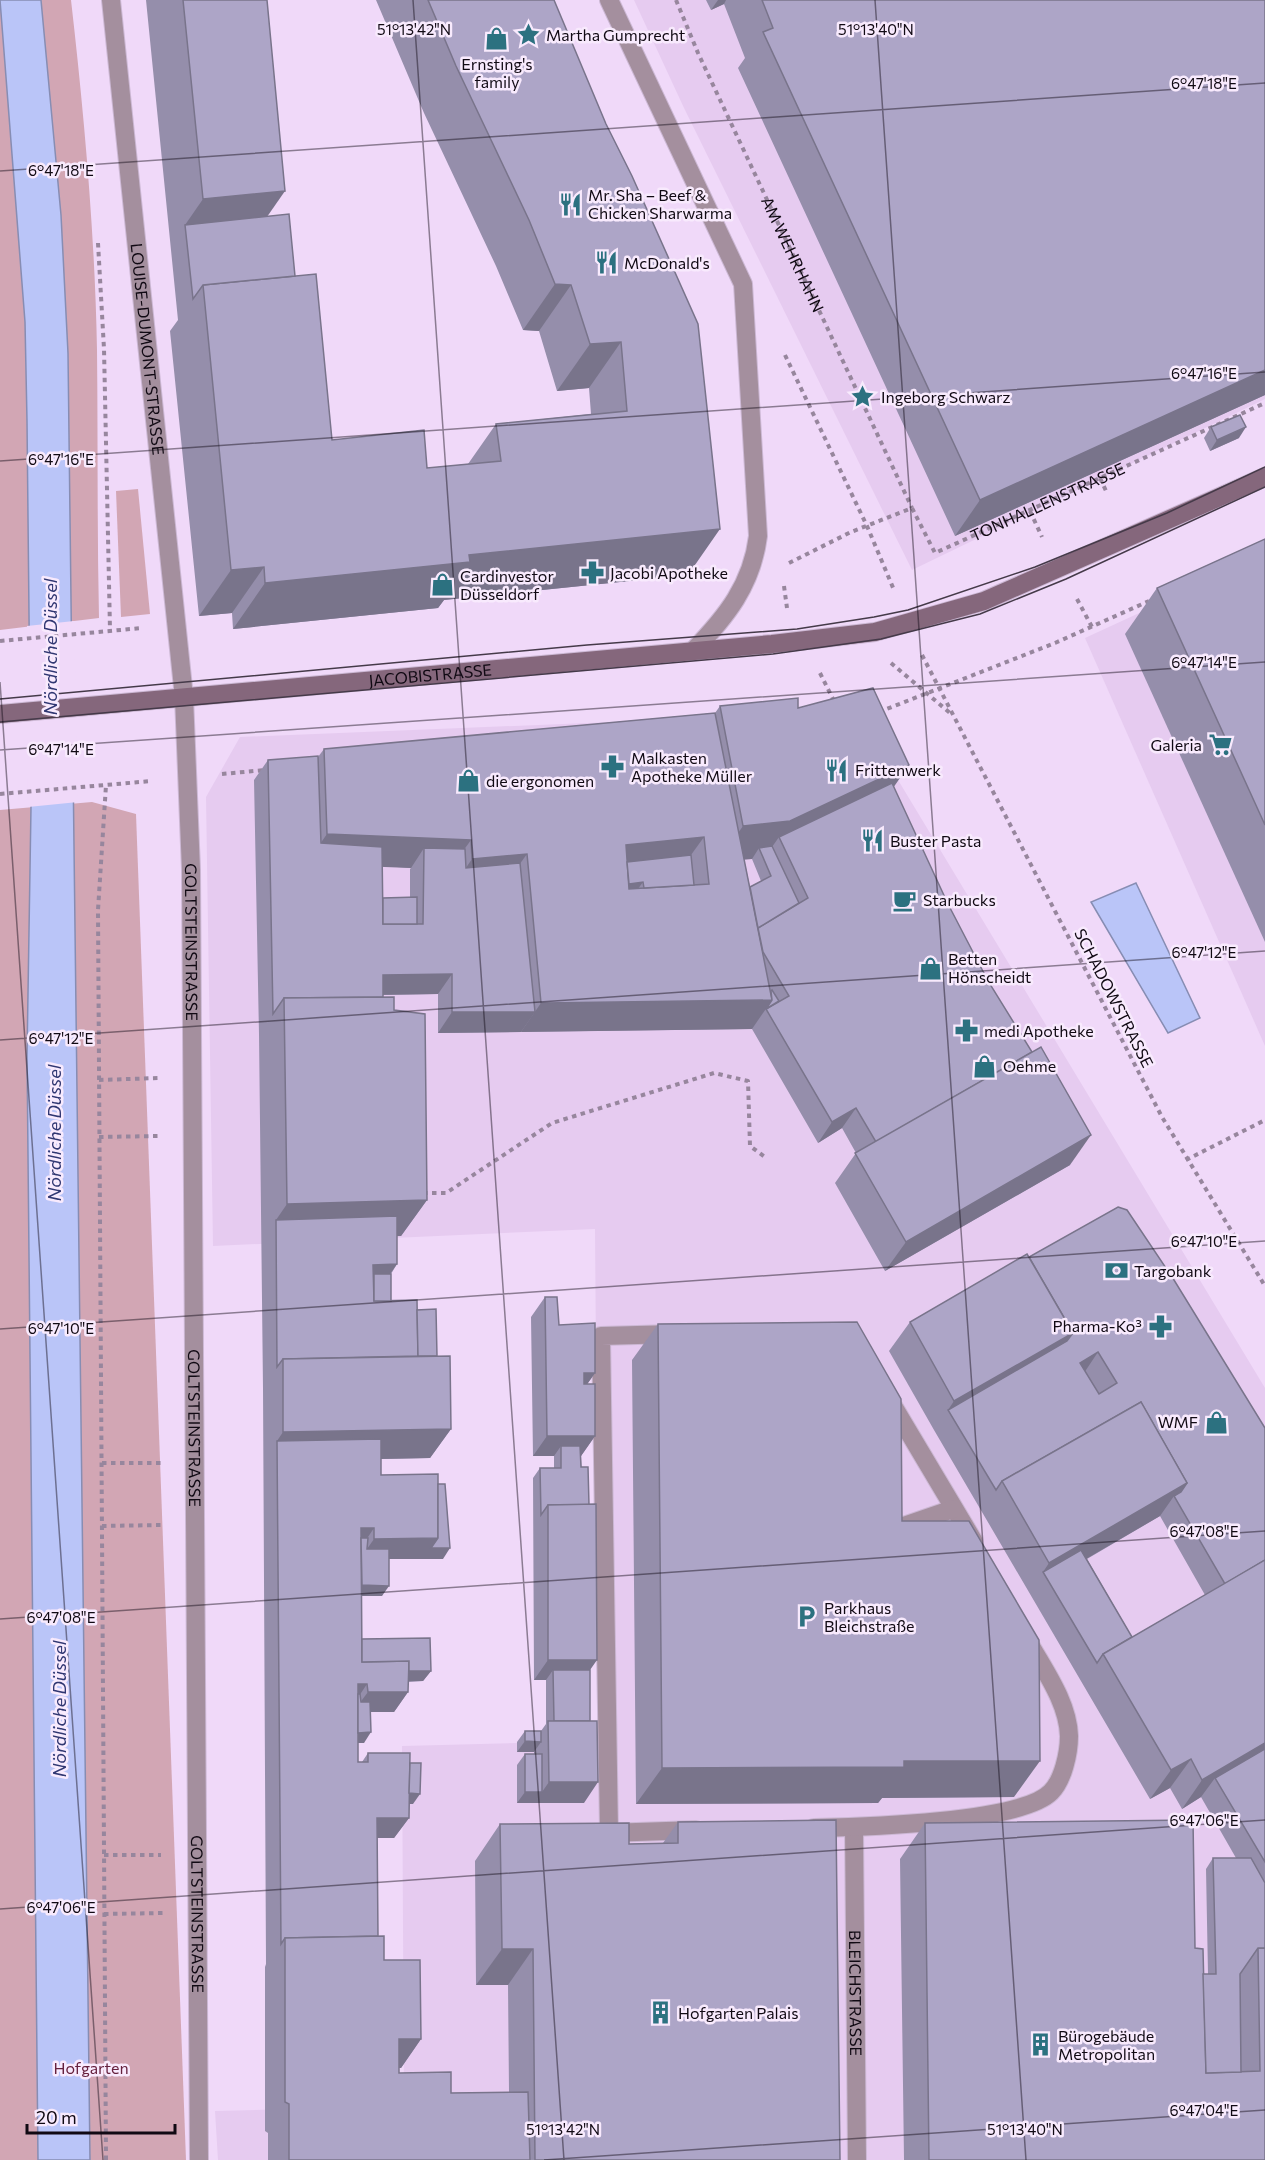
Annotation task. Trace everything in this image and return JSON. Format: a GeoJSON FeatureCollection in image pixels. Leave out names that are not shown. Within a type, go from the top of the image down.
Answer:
{"type":"FeatureCollection","features":[{"type":"Feature","properties":{"kind":"main road"},"geometry":{"type":"LineString","coordinates":[[906,624],[963,608],[1017,588],[1265,477]]}},
{"type":"Feature","properties":{"kind":"main road","name":"JACOBISTRASSE"},"geometry":{"type":"LineString","coordinates":[[8,714],[693,651],[859,634],[906,624]]}},
{"type":"Feature","properties":{"kind":"street","name":"LOUISE-DUMONT-STRASSE"},"geometry":{"type":"LineString","coordinates":[[111,0],[184,697]]}},
{"type":"Feature","properties":{"kind":"street"},"geometry":{"type":"LineString","coordinates":[[609,0],[743,284],[758,536],[756,558],[744,588],[732,607],[693,651]]}},
{"type":"Feature","properties":{"kind":"street","name":"GOLTSTEINSTRASSE"},"geometry":{"type":"LineString","coordinates":[[184,697],[191,870],[194,1077],[199,2160]]}},
{"type":"Feature","properties":{"kind":"street"},"geometry":{"type":"LineString","coordinates":[[695,1334],[601,1336],[601,1835],[714,1830]]}},
{"type":"Feature","properties":{"kind":"street"},"geometry":{"type":"LineString","coordinates":[[879,1382],[981,1555]]}},
{"type":"Feature","properties":{"kind":"street"},"geometry":{"type":"LineString","coordinates":[[876,1528],[896,1528],[953,1509]]}},
{"type":"Feature","properties":{"kind":"street"},"geometry":{"type":"LineString","coordinates":[[795,1828],[854,1827],[990,1815],[1024,1807],[1051,1792],[1065,1765],[1069,1736],[1062,1704],[1019,1625]]}},
{"type":"Feature","properties":{"kind":"street","name":"BLEICHSTRASSE"},"geometry":{"type":"LineString","coordinates":[[854,1827],[857,2160]]}},
{"type":"Feature","properties":{"kind":"path","name":"AM WEHRHAHN"},"geometry":{"type":"LineString","coordinates":[[676,0],[698,53],[912,508]]}},
{"type":"Feature","properties":{"kind":"path"},"geometry":{"type":"LineString","coordinates":[[97,233],[104,349],[110,630]]}},
{"type":"Feature","properties":{"kind":"path"},"geometry":{"type":"LineString","coordinates":[[785,354],[867,526],[906,624]]}},
{"type":"Feature","properties":{"kind":"path","name":"TONHALLENSTRASSE"},"geometry":{"type":"LineString","coordinates":[[912,508],[935,553],[1265,403]]}},
{"type":"Feature","properties":{"kind":"path"},"geometry":{"type":"LineString","coordinates":[[1100,478],[1107,493]]}},
{"type":"Feature","properties":{"kind":"path"},"geometry":{"type":"LineString","coordinates":[[783,566],[851,532],[912,508]]}},
{"type":"Feature","properties":{"kind":"path"},"geometry":{"type":"LineString","coordinates":[[1030,511],[1038,530]]}},
{"type":"Feature","properties":{"kind":"path"},"geometry":{"type":"LineString","coordinates":[[876,713],[1055,643],[1157,598]]}},
{"type":"Feature","properties":{"kind":"path"},"geometry":{"type":"LineString","coordinates":[[1085,614],[1092,627]]}},
{"type":"Feature","properties":{"kind":"path"},"geometry":{"type":"LineString","coordinates":[[0,641],[175,625]]}},
{"type":"Feature","properties":{"kind":"path","name":"SCHADOWSTRASSE"},"geometry":{"type":"LineString","coordinates":[[859,634],[953,715]]}},
{"type":"Feature","properties":{"kind":"path","name":"SCHADOWSTRASSE"},"geometry":{"type":"LineString","coordinates":[[939,687],[1186,1160],[1265,1286]]}},
{"type":"Feature","properties":{"kind":"path"},"geometry":{"type":"LineString","coordinates":[[835,702],[838,709]]}},
{"type":"Feature","properties":{"kind":"path"},"geometry":{"type":"LineString","coordinates":[[232,773],[267,770]]}},
{"type":"Feature","properties":{"kind":"path"},"geometry":{"type":"LineString","coordinates":[[0,794],[129,783]]}},
{"type":"Feature","properties":{"kind":"path"},"geometry":{"type":"LineString","coordinates":[[106,785],[98,910],[106,2160]]}},
{"type":"Feature","properties":{"kind":"path"},"geometry":{"type":"LineString","coordinates":[[413,1193],[446,1192],[552,1123],[714,1073],[748,1081],[750,1146],[765,1157]]}},
{"type":"Feature","properties":{"kind":"path"},"geometry":{"type":"LineString","coordinates":[[99,1080],[194,1077]]}},
{"type":"Feature","properties":{"kind":"path"},"geometry":{"type":"LineString","coordinates":[[1186,1160],[1265,1120]]}},
{"type":"Feature","properties":{"kind":"path"},"geometry":{"type":"LineString","coordinates":[[99,1137],[194,1136]]}},
{"type":"Feature","properties":{"kind":"path"},"geometry":{"type":"LineString","coordinates":[[102,1463],[196,1463]]}},
{"type":"Feature","properties":{"kind":"path"},"geometry":{"type":"LineString","coordinates":[[102,1526],[197,1525]]}},
{"type":"Feature","properties":{"kind":"path"},"geometry":{"type":"LineString","coordinates":[[104,1855],[199,1854]]}},
{"type":"Feature","properties":{"kind":"path"},"geometry":{"type":"LineString","coordinates":[[104,1914],[199,1913]]}},
{"type":"Feature","properties":{"kind":"shaded area"},"geometry":{"type":"Polygon","coordinates":[[[634,0],[1265,0],[1265,399],[912,570],[684,108],[634,0]]]}},
{"type":"Feature","properties":{"kind":"shaded area"},"geometry":{"type":"Polygon","coordinates":[[[1265,555],[1265,1046],[1085,638],[1265,555]]]}},
{"type":"Feature","properties":{"kind":"shaded area"},"geometry":{"type":"Polygon","coordinates":[[[857,712],[1265,1388],[1265,2160],[218,2160],[215,2111],[404,2106],[402,1746],[599,1741],[595,1229],[213,1246],[206,797],[240,737],[857,712]]]}},
{"type":"Feature","properties":{"kind":"green space"},"geometry":{"type":"Polygon","coordinates":[[[0,0],[71,0],[94,263],[99,618],[0,630],[0,0]]]}},
{"type":"Feature","properties":{"kind":"green space"},"geometry":{"type":"Polygon","coordinates":[[[138,489],[150,614],[121,617],[116,491],[138,489]]]}},
{"type":"Feature","properties":{"kind":"green space","name":"Hofgarten"},"geometry":{"type":"Polygon","coordinates":[[[92,802],[136,814],[186,2160],[0,2160],[0,810],[92,802]]]}},
{"type":"Feature","properties":{"kind":"water","name":"Nördliche Düssel"},"geometry":{"type":"Polygon","coordinates":[[[0,0],[41,0],[61,215],[68,353],[90,2160],[38,2160],[27,1055],[31,807],[27,421],[25,322],[0,0]]]}},
{"type":"Feature","properties":{"kind":"water"},"geometry":{"type":"Polygon","coordinates":[[[1136,883],[1200,1018],[1168,1033],[1091,902],[1136,883]]]}},
{"type":"Feature","properties":{"kind":"pier"},"geometry":{"type":"Polygon","coordinates":[[[74,621],[78,802],[28,807],[27,626],[74,621]]]}},
{"type":"Feature","properties":{"kind":"building"},"geometry":{"type":"Polygon","coordinates":[[[183,0],[267,0],[285,191],[203,199],[183,0]]]}},
{"type":"Feature","properties":{"kind":"building"},"geometry":{"type":"Polygon","coordinates":[[[428,0],[554,0],[606,124],[632,176],[698,324],[720,529],[469,555],[470,562],[265,583],[264,567],[231,570],[203,285],[316,274],[332,440],[424,430],[427,468],[501,461],[496,424],[627,411],[621,342],[590,344],[571,285],[555,284],[529,220],[456,66],[428,0]]]}},
{"type":"Feature","properties":{"kind":"building"},"geometry":{"type":"Polygon","coordinates":[[[762,0],[1265,0],[1265,370],[980,500],[763,32],[773,28],[762,0]]]}},
{"type":"Feature","properties":{"kind":"building"},"geometry":{"type":"Polygon","coordinates":[[[289,214],[295,276],[203,285],[193,299],[185,225],[289,214]]]}},
{"type":"Feature","properties":{"kind":"building"},"geometry":{"type":"Polygon","coordinates":[[[1240,415],[1246,427],[1217,440],[1211,427],[1240,415]]]}},
{"type":"Feature","properties":{"kind":"building"},"geometry":{"type":"Polygon","coordinates":[[[1265,539],[1265,825],[1157,588],[1265,539]]]}},
{"type":"Feature","properties":{"kind":"building"},"geometry":{"type":"Polygon","coordinates":[[[873,688],[909,765],[790,821],[743,826],[720,706],[798,698],[798,708],[873,688]]]}},
{"type":"Feature","properties":{"kind":"building"},"geometry":{"type":"Polygon","coordinates":[[[715,713],[772,1000],[541,1003],[527,854],[472,859],[471,840],[327,834],[324,749],[715,713]],[[704,837],[626,845],[629,889],[709,884],[704,837]]]}},
{"type":"Feature","properties":{"kind":"building"},"geometry":{"type":"Polygon","coordinates":[[[318,756],[321,843],[382,847],[383,924],[423,924],[424,848],[465,849],[466,868],[520,863],[535,1012],[452,1012],[452,974],[383,975],[383,997],[284,998],[273,1014],[268,760],[318,756]]]}},
{"type":"Feature","properties":{"kind":"building"},"geometry":{"type":"Polygon","coordinates":[[[892,783],[948,904],[988,981],[1032,1052],[876,1142],[856,1108],[832,1122],[766,1009],[789,996],[763,952],[758,928],[808,898],[779,837],[892,783]]]}},
{"type":"Feature","properties":{"kind":"building"},"geometry":{"type":"Polygon","coordinates":[[[772,846],[799,903],[758,928],[750,887],[771,876],[759,848],[772,846]]]}},
{"type":"Feature","properties":{"kind":"building"},"geometry":{"type":"Polygon","coordinates":[[[691,855],[694,885],[644,888],[643,882],[629,884],[627,862],[691,855]]]}},
{"type":"Feature","properties":{"kind":"building"},"geometry":{"type":"Polygon","coordinates":[[[417,897],[417,924],[383,924],[383,898],[417,897]]]}},
{"type":"Feature","properties":{"kind":"building"},"geometry":{"type":"Polygon","coordinates":[[[772,990],[779,1001],[766,1009],[772,1000],[772,990]]]}},
{"type":"Feature","properties":{"kind":"building"},"geometry":{"type":"Polygon","coordinates":[[[394,997],[394,1010],[425,1014],[427,1200],[287,1204],[284,998],[394,997]]]}},
{"type":"Feature","properties":{"kind":"building"},"geometry":{"type":"Polygon","coordinates":[[[1041,1047],[1091,1135],[906,1242],[855,1153],[1041,1047]]]}},
{"type":"Feature","properties":{"kind":"building"},"geometry":{"type":"Polygon","coordinates":[[[1118,1207],[1127,1210],[1174,1280],[1265,1428],[1265,1560],[1225,1584],[1174,1496],[1181,1492],[1187,1483],[1141,1402],[1002,1481],[996,1490],[948,1410],[1067,1341],[1073,1333],[1029,1257],[1118,1207]],[[1098,1352],[1080,1363],[1099,1394],[1117,1383],[1098,1352]]]}},
{"type":"Feature","properties":{"kind":"building"},"geometry":{"type":"Polygon","coordinates":[[[397,1216],[397,1264],[373,1265],[374,1301],[417,1300],[418,1356],[283,1359],[277,1367],[276,1220],[397,1216]]]}},
{"type":"Feature","properties":{"kind":"building"},"geometry":{"type":"Polygon","coordinates":[[[1027,1254],[1073,1333],[954,1401],[910,1322],[1027,1254]]]}},
{"type":"Feature","properties":{"kind":"building"},"geometry":{"type":"Polygon","coordinates":[[[374,1274],[391,1274],[391,1301],[374,1301],[374,1274]]]}},
{"type":"Feature","properties":{"kind":"building"},"geometry":{"type":"Polygon","coordinates":[[[545,1297],[557,1297],[559,1325],[595,1323],[595,1373],[584,1373],[584,1384],[595,1384],[595,1436],[547,1436],[545,1297]]]}},
{"type":"Feature","properties":{"kind":"building"},"geometry":{"type":"Polygon","coordinates":[[[436,1309],[437,1356],[418,1356],[417,1310],[436,1309]]]}},
{"type":"Feature","properties":{"kind":"building","name":"Parkhaus Bleichstraße"},"geometry":{"type":"Polygon","coordinates":[[[857,1322],[901,1399],[902,1521],[969,1521],[1039,1640],[1040,1761],[904,1761],[904,1767],[662,1768],[658,1324],[857,1322]]]}},
{"type":"Feature","properties":{"kind":"building"},"geometry":{"type":"Polygon","coordinates":[[[450,1356],[451,1429],[283,1432],[283,1359],[450,1356]]]}},
{"type":"Feature","properties":{"kind":"building"},"geometry":{"type":"Polygon","coordinates":[[[1141,1402],[1187,1483],[1049,1563],[1002,1481],[1141,1402]]]}},
{"type":"Feature","properties":{"kind":"building"},"geometry":{"type":"Polygon","coordinates":[[[381,1439],[381,1475],[438,1474],[438,1538],[374,1539],[374,1528],[361,1528],[362,1662],[409,1661],[408,1692],[368,1692],[367,1684],[358,1684],[358,1762],[368,1762],[368,1753],[410,1753],[409,1818],[377,1818],[378,1936],[285,1938],[281,1944],[277,1441],[381,1439]]]}},
{"type":"Feature","properties":{"kind":"building"},"geometry":{"type":"Polygon","coordinates":[[[561,1446],[580,1446],[581,1467],[588,1467],[589,1505],[548,1505],[541,1515],[540,1468],[561,1468],[561,1446]]]}},
{"type":"Feature","properties":{"kind":"building"},"geometry":{"type":"Polygon","coordinates":[[[438,1484],[445,1484],[450,1548],[431,1548],[438,1538],[438,1484]]]}},
{"type":"Feature","properties":{"kind":"building"},"geometry":{"type":"Polygon","coordinates":[[[596,1504],[597,1660],[548,1660],[548,1505],[596,1504]]]}},
{"type":"Feature","properties":{"kind":"building"},"geometry":{"type":"Polygon","coordinates":[[[361,1538],[368,1538],[367,1549],[389,1549],[389,1586],[362,1585],[361,1538]]]}},
{"type":"Feature","properties":{"kind":"building"},"geometry":{"type":"Polygon","coordinates":[[[1081,1550],[1132,1637],[1103,1654],[1097,1663],[1043,1572],[1081,1550]]]}},
{"type":"Feature","properties":{"kind":"building"},"geometry":{"type":"Polygon","coordinates":[[[1265,1560],[1265,1743],[1202,1780],[1191,1759],[1171,1770],[1103,1654],[1265,1560]]]}},
{"type":"Feature","properties":{"kind":"building"},"geometry":{"type":"Polygon","coordinates":[[[430,1638],[431,1671],[409,1671],[409,1661],[362,1662],[362,1639],[430,1638]]]}},
{"type":"Feature","properties":{"kind":"building"},"geometry":{"type":"Polygon","coordinates":[[[553,1670],[590,1670],[590,1721],[554,1721],[553,1670]]]}},
{"type":"Feature","properties":{"kind":"building"},"geometry":{"type":"Polygon","coordinates":[[[358,1694],[360,1694],[361,1702],[370,1702],[371,1732],[358,1733],[358,1694]]]}},
{"type":"Feature","properties":{"kind":"building"},"geometry":{"type":"Polygon","coordinates":[[[548,1721],[597,1721],[598,1782],[549,1782],[548,1721]]]}},
{"type":"Feature","properties":{"kind":"building"},"geometry":{"type":"Polygon","coordinates":[[[525,1731],[541,1731],[541,1742],[525,1741],[525,1731]]]}},
{"type":"Feature","properties":{"kind":"building"},"geometry":{"type":"Polygon","coordinates":[[[1265,1749],[1265,1862],[1215,1778],[1265,1749]]]}},
{"type":"Feature","properties":{"kind":"building"},"geometry":{"type":"Polygon","coordinates":[[[525,1754],[542,1754],[542,1792],[525,1792],[525,1754]]]}},
{"type":"Feature","properties":{"kind":"building"},"geometry":{"type":"Polygon","coordinates":[[[410,1763],[421,1763],[420,1794],[409,1793],[410,1763]]]}},
{"type":"Feature","properties":{"kind":"building","name":"Hofgarten Palais"},"geometry":{"type":"Polygon","coordinates":[[[836,1820],[840,2160],[535,2160],[533,1949],[502,1949],[500,1824],[629,1823],[629,1844],[678,1843],[678,1822],[836,1820]]]}},
{"type":"Feature","properties":{"kind":"building","name":"Bürogebäude Metropolitan"},"geometry":{"type":"Polygon","coordinates":[[[1193,1820],[1195,1948],[1203,1949],[1206,2073],[1260,2071],[1258,1948],[1265,1948],[1265,2160],[929,2160],[925,1823],[1193,1820]]]}},
{"type":"Feature","properties":{"kind":"building"},"geometry":{"type":"Polygon","coordinates":[[[1213,1858],[1251,1858],[1265,1883],[1265,1948],[1258,1948],[1240,1974],[1241,2072],[1206,2073],[1203,1974],[1216,1974],[1213,1858]]]}},
{"type":"Feature","properties":{"kind":"building"},"geometry":{"type":"Polygon","coordinates":[[[384,1936],[384,1960],[420,1960],[421,2039],[399,2039],[399,2073],[451,2072],[451,2093],[528,2092],[530,2160],[289,2160],[289,2104],[285,2102],[285,1938],[384,1936]]]}},
{"type":"Feature","properties":{"kind":"tram line"},"geometry":{"type":"LineString","coordinates":[[0,699],[587,645],[797,629],[874,617],[908,610],[1035,567],[1167,513],[1265,467]]}},
{"type":"Feature","properties":{"kind":"tram line"},"geometry":{"type":"LineString","coordinates":[[0,722],[773,654],[881,639],[980,614],[1066,579],[1265,487]]}},
{"type":"Feature","properties":{"kind":"place","name":"Martha Gumprecht"},"geometry":{"type":"Point","coordinates":[528,35]}},
{"type":"Feature","properties":{"kind":"place","name":"Ernsting's family"},"geometry":{"type":"Point","coordinates":[497,39]}},
{"type":"Feature","properties":{"kind":"place","name":"Mr. Sha – Beef & Chicken Sharwarma"},"geometry":{"type":"Point","coordinates":[570,204]}},
{"type":"Feature","properties":{"kind":"place","name":"McDonald's"},"geometry":{"type":"Point","coordinates":[606,263]}},
{"type":"Feature","properties":{"kind":"place","name":"Ingeborg Schwarz"},"geometry":{"type":"Point","coordinates":[863,397]}},
{"type":"Feature","properties":{"kind":"place","name":"Jacobi Apotheke"},"geometry":{"type":"Point","coordinates":[592,573]}},
{"type":"Feature","properties":{"kind":"place","name":"Cardinvestor Düsseldorf"},"geometry":{"type":"Point","coordinates":[442,585]}},
{"type":"Feature","properties":{"kind":"place","name":"Galeria"},"geometry":{"type":"Point","coordinates":[1220,745]}},
{"type":"Feature","properties":{"kind":"place","name":"Malkasten Apotheke Müller"},"geometry":{"type":"Point","coordinates":[613,767]}},
{"type":"Feature","properties":{"kind":"place","name":"Frittenwerk"},"geometry":{"type":"Point","coordinates":[837,770]}},
{"type":"Feature","properties":{"kind":"place","name":"die ergonomen"},"geometry":{"type":"Point","coordinates":[468,781]}},
{"type":"Feature","properties":{"kind":"place","name":"Buster Pasta"},"geometry":{"type":"Point","coordinates":[872,841]}},
{"type":"Feature","properties":{"kind":"place","name":"Starbucks"},"geometry":{"type":"Point","coordinates":[905,900]}},
{"type":"Feature","properties":{"kind":"place","name":"Betten Hönscheidt"},"geometry":{"type":"Point","coordinates":[930,968]}},
{"type":"Feature","properties":{"kind":"place","name":"medi Apotheke"},"geometry":{"type":"Point","coordinates":[966,1031]}},
{"type":"Feature","properties":{"kind":"place","name":"Oehme"},"geometry":{"type":"Point","coordinates":[985,1066]}},
{"type":"Feature","properties":{"kind":"place","name":"Targobank"},"geometry":{"type":"Point","coordinates":[1116,1271]}},
{"type":"Feature","properties":{"kind":"place","name":"Pharma-Ko³"},"geometry":{"type":"Point","coordinates":[1160,1326]}},
{"type":"Feature","properties":{"kind":"place","name":"WMF"},"geometry":{"type":"Point","coordinates":[1216,1422]}},
{"type":"Feature","properties":{"kind":"place","name":"Parkhaus Bleichstraße"},"geometry":{"type":"Point","coordinates":[806,1617]}},
{"type":"Feature","properties":{"kind":"place","name":"Hofgarten Palais"},"geometry":{"type":"Point","coordinates":[660,2013]}},
{"type":"Feature","properties":{"kind":"place","name":"Bürogebäude Metropolitan"},"geometry":{"type":"Point","coordinates":[1040,2045]}}]}
